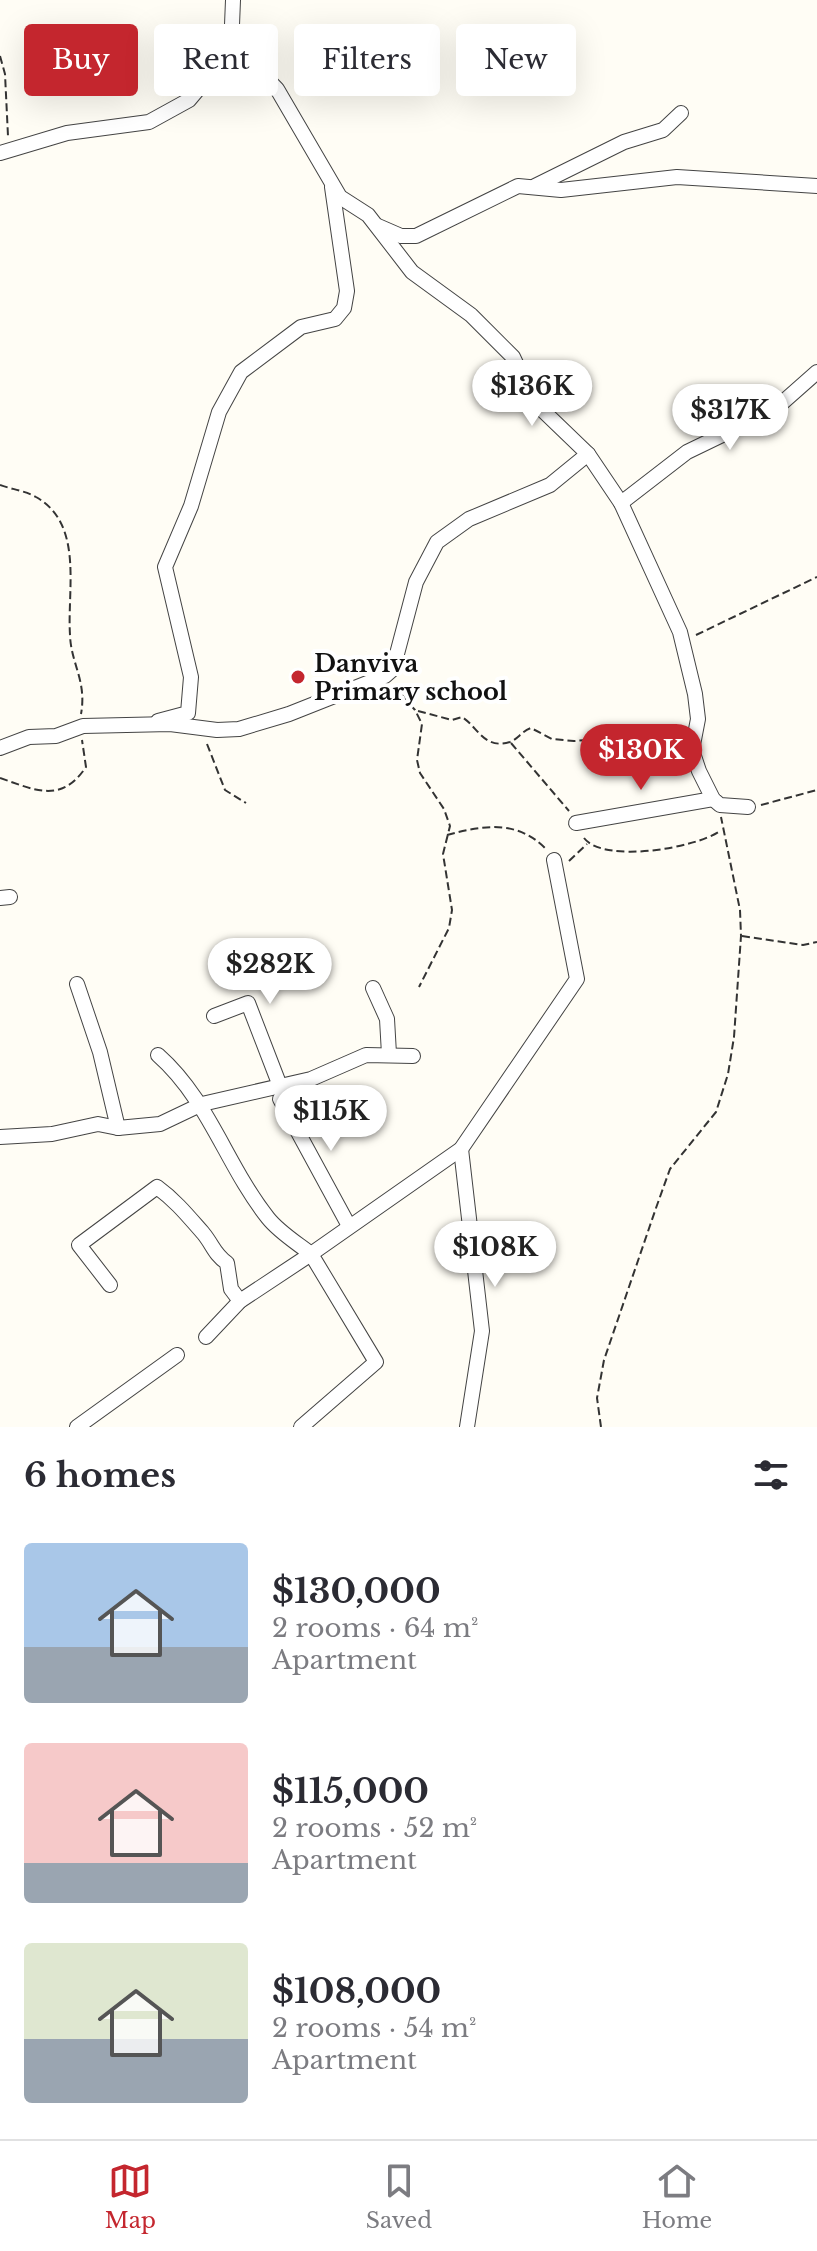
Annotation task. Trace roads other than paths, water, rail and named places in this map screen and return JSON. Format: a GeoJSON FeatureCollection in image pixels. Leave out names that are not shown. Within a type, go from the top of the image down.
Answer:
{"type":"FeatureCollection","features":[{"type":"Feature","properties":{"kind":"street"},"geometry":{"type":"LineString","coordinates":[[232,24],[233,0]]}},
{"type":"Feature","properties":{"kind":"street"},"geometry":{"type":"LineString","coordinates":[[278,91],[343,201],[368,215],[412,272],[471,315],[513,357],[534,402],[588,454],[621,503],[674,614],[683,642],[698,719],[692,756],[716,802]]}},
{"type":"Feature","properties":{"kind":"street"},"geometry":{"type":"LineString","coordinates":[[4,151],[67,133],[138,125],[161,117],[193,96]]}},
{"type":"Feature","properties":{"kind":"street"},"geometry":{"type":"LineString","coordinates":[[535,186],[624,142],[663,130],[681,113]]}},
{"type":"Feature","properties":{"kind":"street"},"geometry":{"type":"LineString","coordinates":[[377,225],[401,236],[416,236],[513,187],[561,190],[677,177],[817,186]]}},
{"type":"Feature","properties":{"kind":"street"},"geometry":{"type":"LineString","coordinates":[[148,726],[167,716],[188,713],[191,677],[165,567],[191,506],[226,394],[241,372],[262,353],[301,327],[335,319],[344,308],[347,291],[332,187]]}},
{"type":"Feature","properties":{"kind":"street"},"geometry":{"type":"LineString","coordinates":[[621,503],[687,452],[774,410],[817,372]]}},
{"type":"Feature","properties":{"kind":"street"},"geometry":{"type":"LineString","coordinates":[[0,748],[29,737],[56,736],[76,728],[148,726],[239,729],[385,676],[393,669],[416,582],[437,542],[469,519],[550,485],[588,454]]}},
{"type":"Feature","properties":{"kind":"street"},"geometry":{"type":"LineString","coordinates":[[576,823],[716,802],[748,807]]}},
{"type":"Feature","properties":{"kind":"street"},"geometry":{"type":"LineString","coordinates":[[206,1337],[240,1301],[461,1149],[577,979],[554,860]]}},
{"type":"Feature","properties":{"kind":"street"},"geometry":{"type":"LineString","coordinates":[[77,984],[100,1052],[118,1128]]}},
{"type":"Feature","properties":{"kind":"street"},"geometry":{"type":"LineString","coordinates":[[373,988],[387,1019],[389,1054]]}},
{"type":"Feature","properties":{"kind":"street"},"geometry":{"type":"LineString","coordinates":[[214,1016],[248,1003],[280,1092],[349,1226]]}},
{"type":"Feature","properties":{"kind":"street"},"geometry":{"type":"LineString","coordinates":[[158,1055],[182,1076],[202,1104],[234,1166],[269,1220],[311,1254],[376,1362],[301,1427]]}},
{"type":"Feature","properties":{"kind":"street"},"geometry":{"type":"LineString","coordinates":[[0,1137],[52,1134],[98,1124],[118,1128],[160,1124],[202,1104],[280,1092],[366,1055],[413,1056]]}},
{"type":"Feature","properties":{"kind":"street"},"geometry":{"type":"LineString","coordinates":[[461,1149],[482,1331],[467,1427]]}},
{"type":"Feature","properties":{"kind":"street"},"geometry":{"type":"LineString","coordinates":[[110,1285],[79,1245],[157,1187],[179,1203],[207,1237],[213,1253],[227,1263],[231,1289],[240,1301]]}},
{"type":"Feature","properties":{"kind":"street"},"geometry":{"type":"LineString","coordinates":[[77,1427],[177,1355]]}},
{"type":"Feature","properties":{"kind":"place","name":"Danviva Primary school"},"geometry":{"type":"Point","coordinates":[298,677]}}]}
